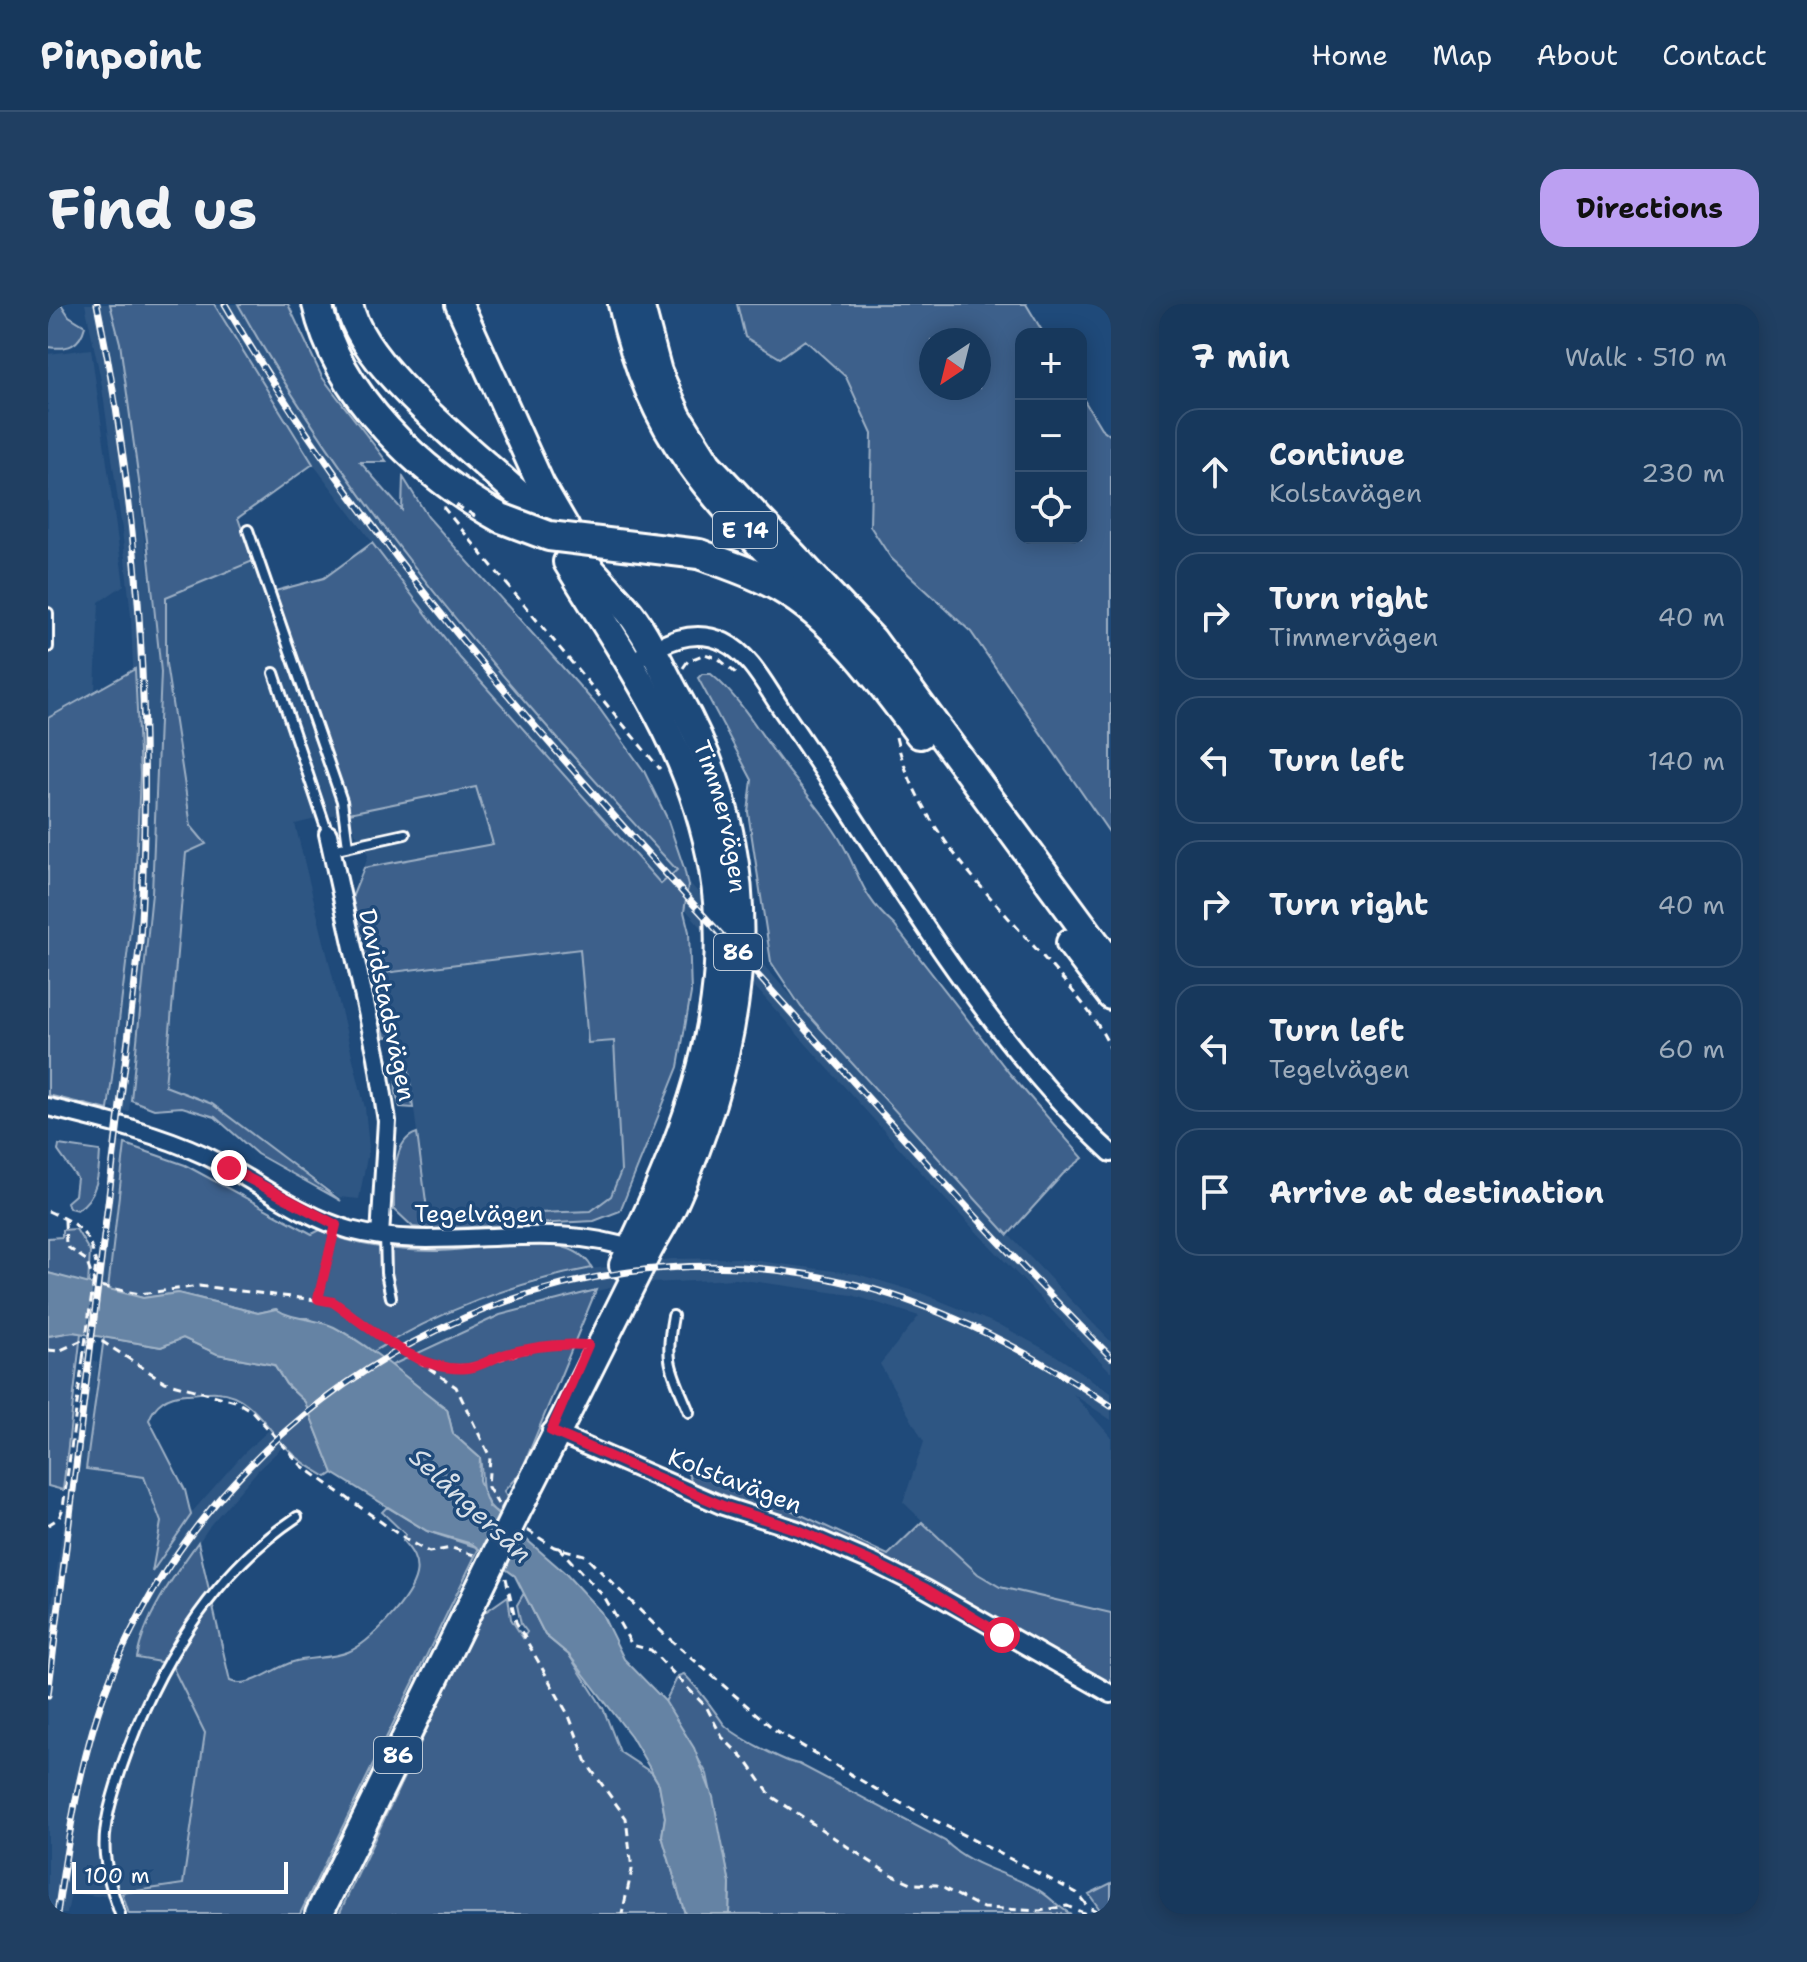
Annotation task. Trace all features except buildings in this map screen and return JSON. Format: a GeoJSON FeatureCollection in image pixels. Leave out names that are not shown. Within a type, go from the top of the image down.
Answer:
{"type":"FeatureCollection","features":[{"type":"Feature","properties":{"kind":"highway","name":"E 14"},"geometry":{"type":"LineString","coordinates":[[317,304],[321,324],[340,362],[379,422],[417,463],[456,493],[501,518],[549,536],[699,554],[780,587],[817,615],[856,654],[904,728],[1111,995]]}},
{"type":"Feature","properties":{"kind":"highway","name":"E 14"},"geometry":{"type":"LineString","coordinates":[[639,304],[657,372],[677,417],[707,465],[872,640],[1111,965]]}},
{"type":"Feature","properties":{"kind":"main road","name":"86"},"geometry":{"type":"LineString","coordinates":[[326,304],[344,348],[362,362]]}},
{"type":"Feature","properties":{"kind":"main road","name":"Timmervägen"},"geometry":{"type":"LineString","coordinates":[[319,1914],[554,1433],[638,1251],[680,1136],[699,1073],[715,1005],[721,915],[704,826],[692,789],[665,728],[567,562],[530,520],[362,362],[341,327],[335,304]]}},
{"type":"Feature","properties":{"kind":"main road","name":"Timmervägen"},"geometry":{"type":"LineString","coordinates":[[349,304],[368,348],[390,376],[543,517],[624,606],[694,726],[720,790],[735,850],[741,925],[728,1033],[706,1121],[672,1210],[638,1251],[588,1345],[554,1433]]}},
{"type":"Feature","properties":{"kind":"main road","name":"86"},"geometry":{"type":"LineString","coordinates":[[459,304],[541,485],[566,528],[624,606]]}},
{"type":"Feature","properties":{"kind":"main road","name":"E 14"},"geometry":{"type":"LineString","coordinates":[[622,304],[642,377],[661,422],[686,461],[727,512],[846,631],[909,712],[904,728]]}},
{"type":"Feature","properties":{"kind":"street"},"geometry":{"type":"LineString","coordinates":[[628,664],[678,638],[703,636],[726,643],[749,663],[972,992],[1084,1129],[1111,1153]]}},
{"type":"Feature","properties":{"kind":"street","name":"Davidstadsvägen"},"geometry":{"type":"LineString","coordinates":[[336,843],[387,1121],[383,1236]]}},
{"type":"Feature","properties":{"kind":"street","name":"Tegelvägen"},"geometry":{"type":"LineString","coordinates":[[48,1107],[165,1139],[206,1156],[317,1218],[383,1236],[439,1241],[517,1235],[638,1251]]}},
{"type":"Feature","properties":{"kind":"street","name":"Kolstavägen"},"geometry":{"type":"LineString","coordinates":[[554,1433],[723,1506],[798,1530],[872,1562],[926,1589],[1111,1694]]}},
{"type":"Feature","properties":{"kind":"lane"},"geometry":{"type":"LineString","coordinates":[[248,530],[342,801],[336,843]]}},
{"type":"Feature","properties":{"kind":"lane"},"geometry":{"type":"LineString","coordinates":[[48,613],[48,647]]}},
{"type":"Feature","properties":{"kind":"lane"},"geometry":{"type":"LineString","coordinates":[[274,673],[336,843]]}},
{"type":"Feature","properties":{"kind":"lane"},"geometry":{"type":"LineString","coordinates":[[336,843],[405,834]]}},
{"type":"Feature","properties":{"kind":"lane"},"geometry":{"type":"LineString","coordinates":[[383,1236],[391,1297]]}},
{"type":"Feature","properties":{"kind":"lane"},"geometry":{"type":"LineString","coordinates":[[673,1316],[667,1347],[671,1375],[689,1412]]}},
{"type":"Feature","properties":{"kind":"lane"},"geometry":{"type":"LineString","coordinates":[[120,1914],[105,1853],[111,1801],[140,1715],[172,1652],[198,1616],[246,1557],[268,1536],[297,1517]]}},
{"type":"Feature","properties":{"kind":"path"},"geometry":{"type":"LineString","coordinates":[[437,499],[662,772]]}},
{"type":"Feature","properties":{"kind":"path"},"geometry":{"type":"LineString","coordinates":[[904,728],[909,784],[928,817],[968,873],[1070,987],[1111,1050]]}},
{"type":"Feature","properties":{"kind":"path"},"geometry":{"type":"LineString","coordinates":[[48,1211],[90,1238],[96,1264],[63,1508],[59,1518],[48,1525]]}},
{"type":"Feature","properties":{"kind":"path"},"geometry":{"type":"LineString","coordinates":[[65,1220],[66,1246],[86,1260],[95,1285],[140,1294],[199,1286],[333,1302],[456,1387],[490,1457],[488,1487],[512,1514],[543,1542],[584,1555],[664,1634],[775,1730],[891,1798],[1077,1893],[1087,1906],[1102,1914],[1111,1903]]}},
{"type":"Feature","properties":{"kind":"path"},"geometry":{"type":"LineString","coordinates":[[318,1299],[333,1238],[321,1233]]}},
{"type":"Feature","properties":{"kind":"path"},"geometry":{"type":"LineString","coordinates":[[48,1350],[59,1351],[82,1340],[103,1342],[165,1382],[235,1401],[252,1411],[302,1466],[408,1541],[429,1552],[452,1548],[477,1556]]}},
{"type":"Feature","properties":{"kind":"path"},"geometry":{"type":"LineString","coordinates":[[424,1362],[449,1369],[471,1368],[504,1355],[566,1343],[588,1345]]}},
{"type":"Feature","properties":{"kind":"path"},"geometry":{"type":"LineString","coordinates":[[558,1547],[605,1598],[632,1645],[651,1650],[707,1708],[722,1737],[747,1762],[771,1796],[828,1837],[862,1853],[886,1872],[914,1884],[937,1885],[983,1908],[1040,1911],[1067,1906],[1086,1914]]}},
{"type":"Feature","properties":{"kind":"path"},"geometry":{"type":"LineString","coordinates":[[497,1571],[506,1579],[516,1622],[569,1716],[588,1765],[626,1818],[632,1870],[622,1914]]}},
{"type":"Feature","properties":{"kind":"shaded area"},"geometry":{"type":"Polygon","coordinates":[[[48,304],[61,304],[69,316],[85,326],[80,338],[72,345],[48,347],[48,304]]]}},
{"type":"Feature","properties":{"kind":"shaded area"},"geometry":{"type":"Polygon","coordinates":[[[85,304],[110,304],[120,343],[161,672],[152,893],[129,1112],[110,1108],[133,865],[135,714],[131,617],[101,380],[85,304]]]}},
{"type":"Feature","properties":{"kind":"shaded area"},"geometry":{"type":"Polygon","coordinates":[[[110,304],[214,304],[313,464],[238,518],[253,561],[166,597],[166,664],[191,826],[206,844],[186,853],[165,1086],[212,1104],[341,1201],[257,1154],[215,1117],[182,1107],[154,1109],[131,1100],[152,893],[161,672],[147,540],[120,343],[110,304]]]}},
{"type":"Feature","properties":{"kind":"shaded area"},"geometry":{"type":"Polygon","coordinates":[[[214,304],[238,304],[331,451],[457,624],[962,1186],[1111,1342],[1111,1372],[946,1200],[460,658],[313,464],[214,304]]]}},
{"type":"Feature","properties":{"kind":"shaded area"},"geometry":{"type":"Polygon","coordinates":[[[238,304],[288,304],[322,377],[387,462],[360,462],[402,510],[403,477],[428,517],[599,708],[644,771],[667,818],[688,886],[684,912],[689,932],[691,993],[678,1067],[620,1211],[594,1221],[430,1229],[413,1227],[394,1209],[398,1154],[409,1137],[417,1133],[428,1217],[591,1211],[611,1196],[621,1171],[614,1041],[588,1043],[580,949],[376,974],[387,1001],[392,1037],[385,1037],[351,900],[364,868],[493,844],[476,787],[349,813],[275,591],[324,578],[372,543],[460,658],[661,884],[677,870],[557,738],[441,600],[333,456],[238,304]]]}},
{"type":"Feature","properties":{"kind":"shaded area"},"geometry":{"type":"Polygon","coordinates":[[[737,304],[1026,304],[1040,328],[1015,328],[1015,544],[1087,544],[1087,405],[1101,428],[1111,436],[1111,835],[971,632],[891,558],[870,526],[872,434],[846,377],[805,340],[780,358],[745,337],[737,304]]]}},
{"type":"Feature","properties":{"kind":"shaded area"},"geometry":{"type":"Polygon","coordinates":[[[91,349],[124,585],[99,602],[95,690],[48,717],[48,354],[91,349]]]}},
{"type":"Feature","properties":{"kind":"shaded area"},"geometry":{"type":"Polygon","coordinates":[[[253,561],[341,813],[295,824],[365,1108],[369,1147],[359,1199],[339,1197],[212,1104],[165,1086],[186,852],[206,844],[191,825],[166,664],[166,597],[253,561]]]}},
{"type":"Feature","properties":{"kind":"shaded area"},"geometry":{"type":"Polygon","coordinates":[[[135,669],[140,774],[135,891],[108,1110],[48,1095],[48,718],[135,669]]]}},
{"type":"Feature","properties":{"kind":"shaded area"},"geometry":{"type":"Polygon","coordinates":[[[702,674],[711,674],[743,707],[821,811],[882,914],[894,925],[1010,1074],[1083,1158],[1063,1174],[1008,1235],[801,1007],[771,962],[748,812],[752,780],[698,678],[702,674]]]}},
{"type":"Feature","properties":{"kind":"shaded area"},"geometry":{"type":"Polygon","coordinates":[[[476,787],[493,845],[364,868],[368,856],[365,844],[355,833],[349,813],[476,787]]]}},
{"type":"Feature","properties":{"kind":"shaded area"},"geometry":{"type":"Polygon","coordinates":[[[581,949],[588,1043],[614,1040],[621,1171],[611,1196],[591,1211],[428,1217],[408,1063],[392,1037],[387,1001],[376,974],[581,949]]]}},
{"type":"Feature","properties":{"kind":"shaded area"},"geometry":{"type":"Polygon","coordinates":[[[408,1063],[413,1108],[400,1107],[396,1094],[397,1079],[408,1063]]]}},
{"type":"Feature","properties":{"kind":"shaded area"},"geometry":{"type":"Polygon","coordinates":[[[111,1138],[125,1144],[108,1289],[97,1287],[111,1138]]]}},
{"type":"Feature","properties":{"kind":"shaded area"},"geometry":{"type":"Polygon","coordinates":[[[125,1144],[185,1165],[312,1234],[320,1230],[362,1244],[420,1251],[543,1244],[564,1247],[581,1255],[592,1268],[534,1281],[478,1300],[423,1324],[371,1353],[308,1318],[290,1318],[276,1309],[258,1313],[178,1293],[143,1298],[108,1289],[125,1144]]]}},
{"type":"Feature","properties":{"kind":"shaded area"},"geometry":{"type":"Polygon","coordinates":[[[59,1145],[100,1151],[93,1191],[77,1210],[69,1208],[67,1202],[75,1195],[77,1178],[58,1151],[59,1145]]]}},
{"type":"Feature","properties":{"kind":"shaded area"},"geometry":{"type":"Polygon","coordinates":[[[76,1229],[90,1252],[88,1285],[48,1273],[48,1238],[62,1237],[62,1230],[76,1229]]]}},
{"type":"Feature","properties":{"kind":"shaded area"},"geometry":{"type":"Polygon","coordinates":[[[737,1258],[857,1274],[921,1293],[1004,1327],[1055,1355],[1111,1393],[1111,1420],[1073,1394],[1111,1437],[1111,1613],[1000,1587],[978,1574],[903,1502],[924,1442],[880,1364],[919,1316],[852,1295],[736,1279],[628,1284],[520,1308],[426,1347],[372,1377],[305,1426],[259,1469],[211,1524],[157,1606],[171,1664],[205,1733],[183,1885],[97,1896],[71,1893],[67,1914],[48,1914],[48,1635],[86,1360],[98,1362],[86,1468],[144,1477],[161,1522],[153,1570],[193,1511],[244,1453],[291,1410],[360,1359],[417,1327],[493,1295],[582,1270],[672,1259],[737,1258]]]}},
{"type":"Feature","properties":{"kind":"shaded area"},"geometry":{"type":"Polygon","coordinates":[[[596,1290],[521,1472],[504,1491],[507,1498],[498,1513],[484,1495],[480,1458],[453,1434],[447,1409],[390,1366],[500,1315],[596,1290]]]}},
{"type":"Feature","properties":{"kind":"shaded area"},"geometry":{"type":"Polygon","coordinates":[[[81,1333],[63,1490],[48,1486],[48,1336],[81,1333]]]}},
{"type":"Feature","properties":{"kind":"shaded area"},"geometry":{"type":"Polygon","coordinates":[[[104,1337],[161,1347],[183,1338],[218,1354],[274,1365],[286,1384],[305,1402],[333,1473],[327,1477],[301,1461],[249,1405],[229,1394],[213,1392],[168,1398],[155,1409],[149,1420],[185,1490],[191,1515],[152,1572],[161,1522],[144,1477],[86,1469],[104,1337]]]}},
{"type":"Feature","properties":{"kind":"shaded area"},"geometry":{"type":"Polygon","coordinates":[[[680,1459],[888,1555],[922,1522],[978,1574],[1000,1587],[1111,1613],[1111,1685],[861,1547],[693,1483],[680,1459]]]}},
{"type":"Feature","properties":{"kind":"shaded area"},"geometry":{"type":"Polygon","coordinates":[[[387,1507],[427,1531],[479,1548],[300,1914],[129,1914],[122,1893],[183,1884],[205,1733],[171,1664],[137,1658],[146,1627],[170,1583],[198,1542],[230,1681],[246,1683],[293,1662],[348,1652],[367,1640],[388,1619],[413,1585],[416,1575],[415,1560],[403,1541],[405,1534],[382,1512],[387,1507]]]}},
{"type":"Feature","properties":{"kind":"shaded area"},"geometry":{"type":"Polygon","coordinates":[[[524,1593],[545,1635],[569,1655],[603,1708],[620,1752],[652,1773],[659,1784],[665,1817],[662,1836],[685,1914],[339,1914],[481,1615],[508,1596],[511,1619],[523,1638],[527,1632],[521,1624],[517,1605],[524,1593]]]}},
{"type":"Feature","properties":{"kind":"shaded area"},"geometry":{"type":"Polygon","coordinates":[[[684,1674],[723,1723],[736,1734],[945,1841],[965,1857],[1035,1888],[1071,1914],[729,1914],[730,1884],[707,1774],[665,1702],[678,1676],[684,1674]]]}},
{"type":"Feature","properties":{"kind":"shaded area"},"geometry":{"type":"Polygon","coordinates":[[[1111,1883],[1111,1914],[1103,1914],[1089,1894],[1111,1883]]]}},
{"type":"Feature","properties":{"kind":"water","name":"Selångersån"},"geometry":{"type":"Polygon","coordinates":[[[48,1273],[143,1298],[178,1293],[258,1313],[276,1309],[327,1324],[349,1335],[447,1409],[453,1434],[480,1458],[479,1480],[489,1507],[565,1573],[601,1612],[624,1659],[665,1701],[694,1748],[713,1797],[730,1884],[729,1914],[685,1914],[662,1836],[665,1817],[659,1784],[631,1736],[569,1655],[545,1635],[515,1576],[472,1544],[427,1531],[333,1473],[305,1402],[286,1384],[274,1365],[217,1354],[183,1338],[161,1347],[73,1332],[48,1336],[48,1273]]]}},
{"type":"Feature","properties":{"kind":"pier"},"geometry":{"type":"Polygon","coordinates":[[[93,1285],[100,1287],[94,1335],[87,1334],[93,1285]]]}},
{"type":"Feature","properties":{"kind":"railway"},"geometry":{"type":"LineString","coordinates":[[48,1695],[140,941],[143,861],[145,781],[140,621],[124,462],[97,304]]}},
{"type":"Feature","properties":{"kind":"railway"},"geometry":{"type":"LineString","coordinates":[[225,304],[338,478],[399,560],[529,719],[920,1156],[1111,1357]]}},
{"type":"Feature","properties":{"kind":"railway"},"geometry":{"type":"LineString","coordinates":[[57,1914],[77,1792],[101,1703],[112,1674],[165,1572],[235,1481],[319,1404],[414,1342],[517,1298],[628,1272],[742,1267],[857,1285],[925,1307],[1020,1351],[1111,1406]]}},
{"type":"Feature","properties":{"kind":"route"},"geometry":{"type":"LineString","coordinates":[[229,1168],[317,1218],[336,1225],[318,1299],[333,1302],[424,1362],[449,1369],[471,1368],[504,1355],[566,1343],[588,1345],[551,1431],[723,1506],[798,1530],[872,1562],[926,1589],[1002,1635]]}}]}
